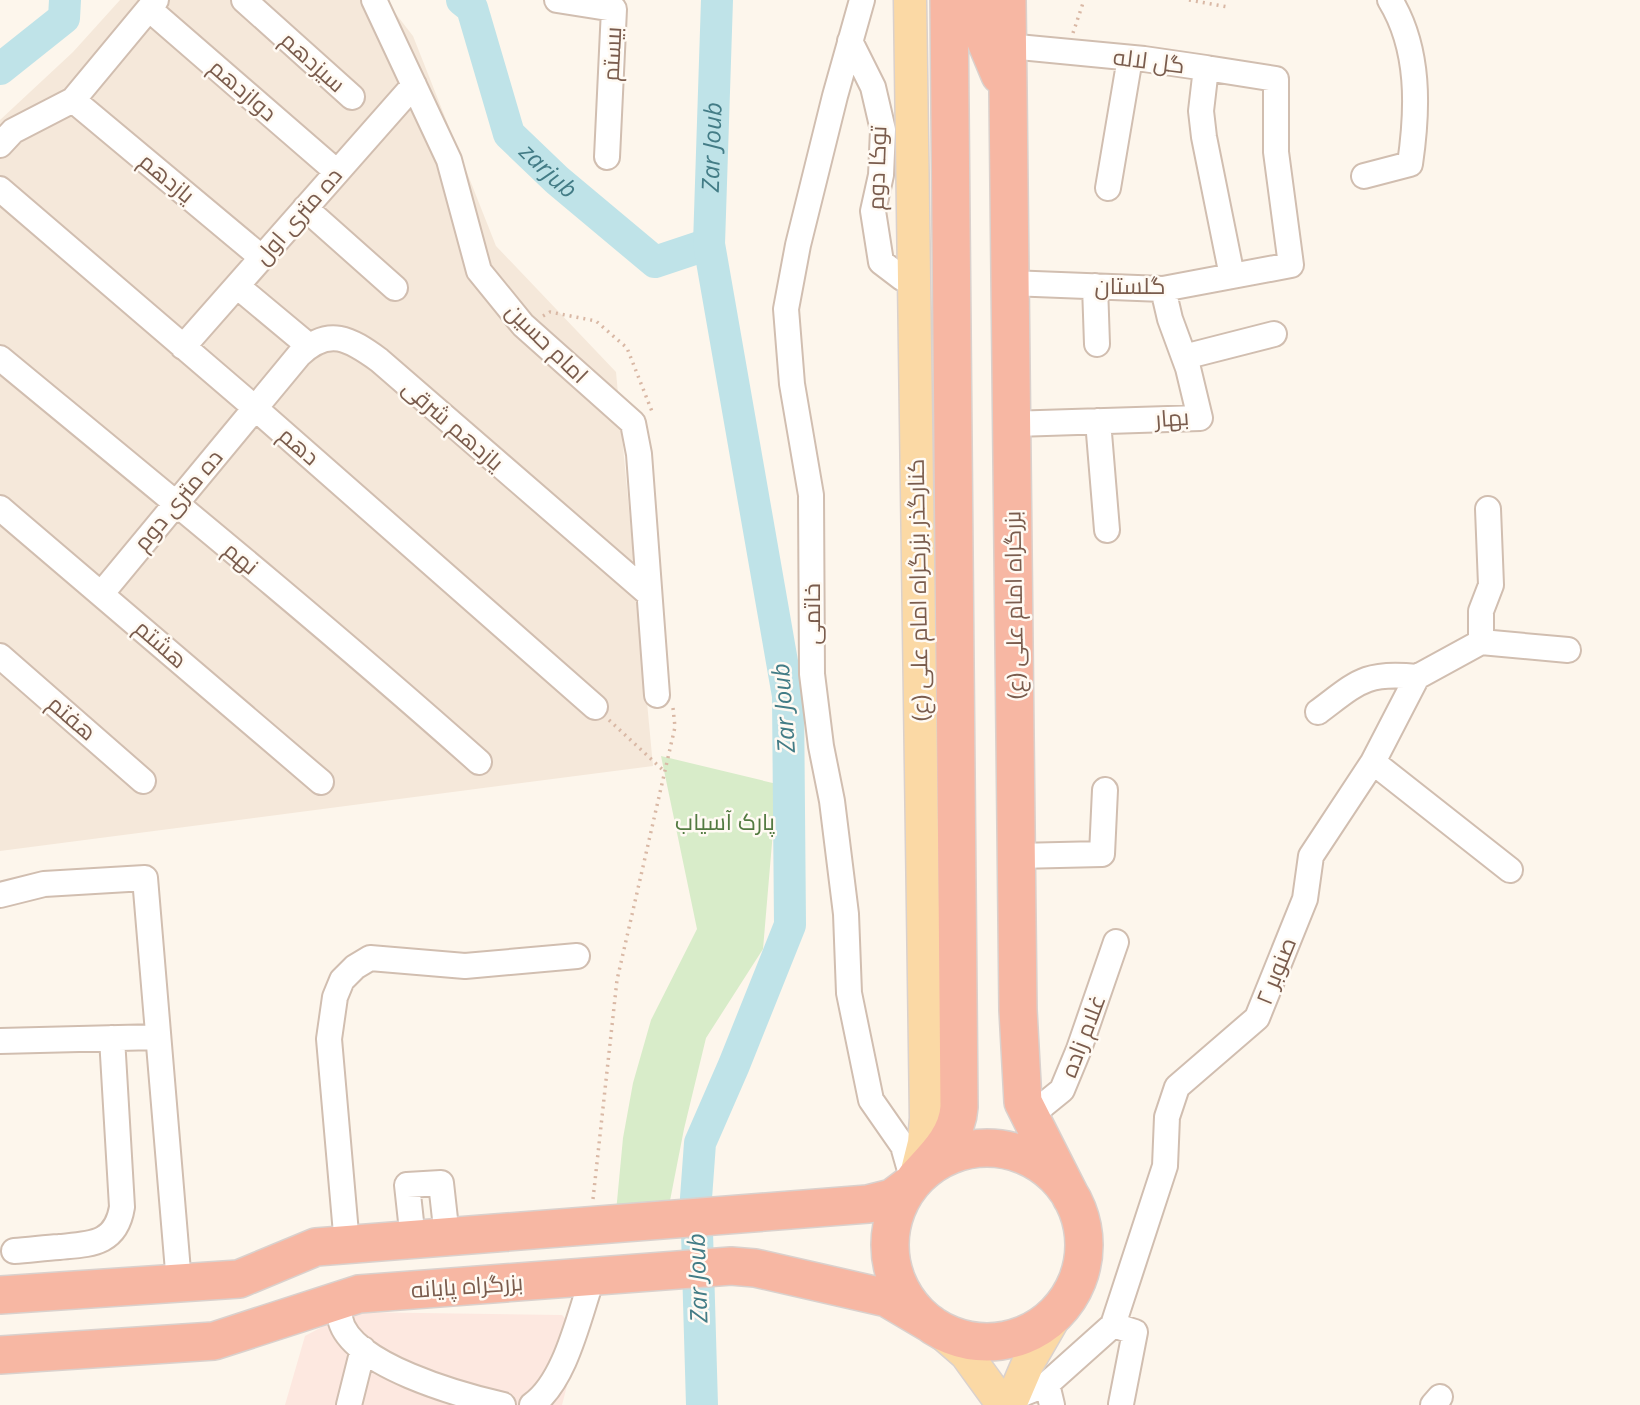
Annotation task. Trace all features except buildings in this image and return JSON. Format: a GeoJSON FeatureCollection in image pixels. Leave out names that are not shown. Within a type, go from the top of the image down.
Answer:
{"type":"FeatureCollection","features":[{"type":"Feature","properties":{"kind":"highway"},"geometry":{"type":"LineString","coordinates":[[4,1292],[239,1279],[304,1250],[347,1245],[868,1204],[892,1198],[913,1181],[932,1164],[974,1148],[1020,1154],[1041,1164],[1060,1181],[1072,1199],[1082,1229],[1083,1257],[1076,1284],[1058,1311],[1032,1331],[1001,1341],[978,1342],[964,1339],[933,1325],[917,1312],[895,1278],[890,1255],[893,1219],[901,1198],[913,1181],[948,1142],[956,1124],[959,1107],[949,0]]}},
{"type":"Feature","properties":{"kind":"highway"},"geometry":{"type":"LineString","coordinates":[[974,0],[977,20],[1008,96]]}},
{"type":"Feature","properties":{"kind":"highway","name":"بزرگراه امام علی (ع)"},"geometry":{"type":"LineString","coordinates":[[1007,0],[1021,1087],[1023,1102],[1072,1199]]}},
{"type":"Feature","properties":{"kind":"highway","name":"بزرگراه پایانه"},"geometry":{"type":"LineString","coordinates":[[0,1355],[214,1341],[364,1294],[731,1266],[755,1268],[887,1298],[933,1325]]}},
{"type":"Feature","properties":{"kind":"highway"},"geometry":{"type":"LineString","coordinates":[[184,1343],[190,1282]]}},
{"type":"Feature","properties":{"kind":"main road","name":"کنارگذر بزرگراه امام علی (ع)"},"geometry":{"type":"LineString","coordinates":[[910,0],[926,1118],[924,1143],[913,1181]]}},
{"type":"Feature","properties":{"kind":"main road"},"geometry":{"type":"LineString","coordinates":[[914,282],[952,283]]}},
{"type":"Feature","properties":{"kind":"main road"},"geometry":{"type":"LineString","coordinates":[[933,1325],[966,1354],[1008,1403],[1058,1311]]}},
{"type":"Feature","properties":{"kind":"street","name":"سیزدهم"},"geometry":{"type":"LineString","coordinates":[[244,0],[352,97]]}},
{"type":"Feature","properties":{"kind":"street","name":"امام حسین"},"geometry":{"type":"LineString","coordinates":[[374,0],[449,160],[479,271],[523,325],[633,423],[639,454],[649,594],[665,700]]}},
{"type":"Feature","properties":{"kind":"street","name":"بیستم"},"geometry":{"type":"LineString","coordinates":[[557,0],[614,9],[607,157]]}},
{"type":"Feature","properties":{"kind":"street","name":"خاتمی"},"geometry":{"type":"LineString","coordinates":[[862,0],[798,245],[786,309],[792,384],[811,495],[812,674],[846,914],[849,993],[871,1100],[904,1146],[913,1181]]}},
{"type":"Feature","properties":{"kind":"street"},"geometry":{"type":"LineString","coordinates":[[1364,176],[1410,164],[1415,128],[1414,68],[1406,37],[1390,0]]}},
{"type":"Feature","properties":{"kind":"street"},"geometry":{"type":"LineString","coordinates":[[0,145],[13,131],[73,100],[153,4]]}},
{"type":"Feature","properties":{"kind":"street","name":"دوازدهم"},"geometry":{"type":"LineString","coordinates":[[153,4],[337,172]]}},
{"type":"Feature","properties":{"kind":"street","name":"توکا دوم"},"geometry":{"type":"LineString","coordinates":[[850,41],[873,87],[883,130],[881,175],[873,211],[881,262],[902,278],[914,282]]}},
{"type":"Feature","properties":{"kind":"street","name":"گل لاله"},"geometry":{"type":"LineString","coordinates":[[1008,46],[1206,68],[1202,111],[1203,137],[1232,275]]}},
{"type":"Feature","properties":{"kind":"street"},"geometry":{"type":"LineString","coordinates":[[1108,188],[1130,58]]}},
{"type":"Feature","properties":{"kind":"street","name":"گلستان"},"geometry":{"type":"LineString","coordinates":[[1010,283],[1163,289],[1291,265],[1276,152],[1276,79],[1206,68]]}},
{"type":"Feature","properties":{"kind":"street","name":"ده متری اول"},"geometry":{"type":"LineString","coordinates":[[183,347],[414,85]]}},
{"type":"Feature","properties":{"kind":"street","name":"یازدهم"},"geometry":{"type":"LineString","coordinates":[[73,100],[261,257]]}},
{"type":"Feature","properties":{"kind":"street","name":"دهم"},"geometry":{"type":"LineString","coordinates":[[0,189],[596,706]]}},
{"type":"Feature","properties":{"kind":"street"},"geometry":{"type":"LineString","coordinates":[[305,208],[395,288]]}},
{"type":"Feature","properties":{"kind":"street"},"geometry":{"type":"LineString","coordinates":[[237,286],[309,346],[255,408]]}},
{"type":"Feature","properties":{"kind":"street"},"geometry":{"type":"LineString","coordinates":[[1095,286],[1097,344]]}},
{"type":"Feature","properties":{"kind":"street","name":"بهار"},"geometry":{"type":"LineString","coordinates":[[1012,424],[1200,418],[1163,289]]}},
{"type":"Feature","properties":{"kind":"street"},"geometry":{"type":"LineString","coordinates":[[1184,357],[1274,334]]}},
{"type":"Feature","properties":{"kind":"street","name":"یازدهم شرقی"},"geometry":{"type":"LineString","coordinates":[[309,346],[327,337],[352,341],[370,354],[649,594]]}},
{"type":"Feature","properties":{"kind":"street","name":"نهم"},"geometry":{"type":"LineString","coordinates":[[0,358],[176,502],[402,693],[479,762]]}},
{"type":"Feature","properties":{"kind":"street","name":"ده متری دوم"},"geometry":{"type":"LineString","coordinates":[[102,593],[255,408]]}},
{"type":"Feature","properties":{"kind":"street"},"geometry":{"type":"LineString","coordinates":[[1098,421],[1107,530]]}},
{"type":"Feature","properties":{"kind":"street","name":"هشتم"},"geometry":{"type":"LineString","coordinates":[[0,508],[321,782]]}},
{"type":"Feature","properties":{"kind":"street"},"geometry":{"type":"LineString","coordinates":[[1482,642],[1481,611],[1490,585],[1488,509]]}},
{"type":"Feature","properties":{"kind":"street"},"geometry":{"type":"LineString","coordinates":[[1318,712],[1363,680],[1390,674],[1417,677],[1482,642],[1568,650]]}},
{"type":"Feature","properties":{"kind":"street","name":"هفتم"},"geometry":{"type":"LineString","coordinates":[[0,656],[143,781]]}},
{"type":"Feature","properties":{"kind":"street","name":"صنوبر ۲"},"geometry":{"type":"LineString","coordinates":[[1113,1325],[1165,1166],[1167,1117],[1177,1087],[1257,1018],[1304,899],[1311,856],[1373,762],[1417,677]]}},
{"type":"Feature","properties":{"kind":"street"},"geometry":{"type":"LineString","coordinates":[[1373,762],[1510,870]]}},
{"type":"Feature","properties":{"kind":"street"},"geometry":{"type":"LineString","coordinates":[[1017,856],[1102,854],[1105,790]]}},
{"type":"Feature","properties":{"kind":"street"},"geometry":{"type":"LineString","coordinates":[[0,895],[44,884],[145,878],[158,1037],[190,1282]]}},
{"type":"Feature","properties":{"kind":"street","name":"غلام زاده"},"geometry":{"type":"LineString","coordinates":[[1030,1116],[1062,1090],[1083,1039],[1116,942]]}},
{"type":"Feature","properties":{"kind":"street"},"geometry":{"type":"LineString","coordinates":[[347,1245],[329,1039],[335,997],[342,980],[355,967],[370,958],[465,966],[577,956]]}},
{"type":"Feature","properties":{"kind":"street"},"geometry":{"type":"LineString","coordinates":[[0,1041],[158,1037]]}},
{"type":"Feature","properties":{"kind":"street"},"geometry":{"type":"LineString","coordinates":[[14,1251],[91,1244],[107,1236],[118,1223],[122,1207],[112,1038]]}},
{"type":"Feature","properties":{"kind":"street"},"geometry":{"type":"LineString","coordinates":[[532,1405],[552,1384],[562,1364],[593,1276]]}},
{"type":"Feature","properties":{"kind":"street"},"geometry":{"type":"LineString","coordinates":[[346,1298],[339,1315],[342,1323],[363,1349],[385,1364],[413,1377],[503,1405]]}},
{"type":"Feature","properties":{"kind":"street"},"geometry":{"type":"LineString","coordinates":[[1008,1403],[1050,1395],[1113,1325],[1135,1332],[1121,1404]]}},
{"type":"Feature","properties":{"kind":"street"},"geometry":{"type":"LineString","coordinates":[[349,1405],[363,1349]]}},
{"type":"Feature","properties":{"kind":"path"},"geometry":{"type":"LineString","coordinates":[[1067,51],[1084,0]]}},
{"type":"Feature","properties":{"kind":"path"},"geometry":{"type":"LineString","coordinates":[[1189,0],[1228,6]]}},
{"type":"Feature","properties":{"kind":"path"},"geometry":{"type":"LineString","coordinates":[[523,325],[550,312],[596,321],[627,348],[656,422]]}},
{"type":"Feature","properties":{"kind":"path"},"geometry":{"type":"LineString","coordinates":[[590,1226],[617,981],[676,727],[665,700]]}},
{"type":"Feature","properties":{"kind":"path"},"geometry":{"type":"LineString","coordinates":[[596,706],[664,771]]}},
{"type":"Feature","properties":{"kind":"shaded area"},"geometry":{"type":"Polygon","coordinates":[[[120,0],[385,0],[413,36],[496,246],[616,372],[653,766],[0,851],[0,120],[73,52],[120,0]]]}},
{"type":"Feature","properties":{"kind":"shaded area"},"geometry":{"type":"Polygon","coordinates":[[[350,1312],[562,1315],[580,1335],[562,1405],[285,1405],[305,1336],[350,1312]]]}},
{"type":"Feature","properties":{"kind":"green space","name":"پارک آسیاب"},"geometry":{"type":"Polygon","coordinates":[[[661,756],[777,784],[763,949],[706,1038],[666,1221],[616,1212],[623,1138],[633,1083],[651,1020],[697,929],[661,756]]]}},
{"type":"Feature","properties":{"kind":"waterway","name":"zarjub"},"geometry":{"type":"LineString","coordinates":[[0,69],[64,18],[65,0]]}},
{"type":"Feature","properties":{"kind":"waterway","name":"zarjub"},"geometry":{"type":"LineString","coordinates":[[462,0],[472,8],[509,134],[557,180],[655,262],[709,244]]}},
{"type":"Feature","properties":{"kind":"waterway","name":"Zar Joub"},"geometry":{"type":"LineString","coordinates":[[702,1405],[696,1198],[700,1143],[790,925],[788,696],[709,244],[717,0]]}}]}
